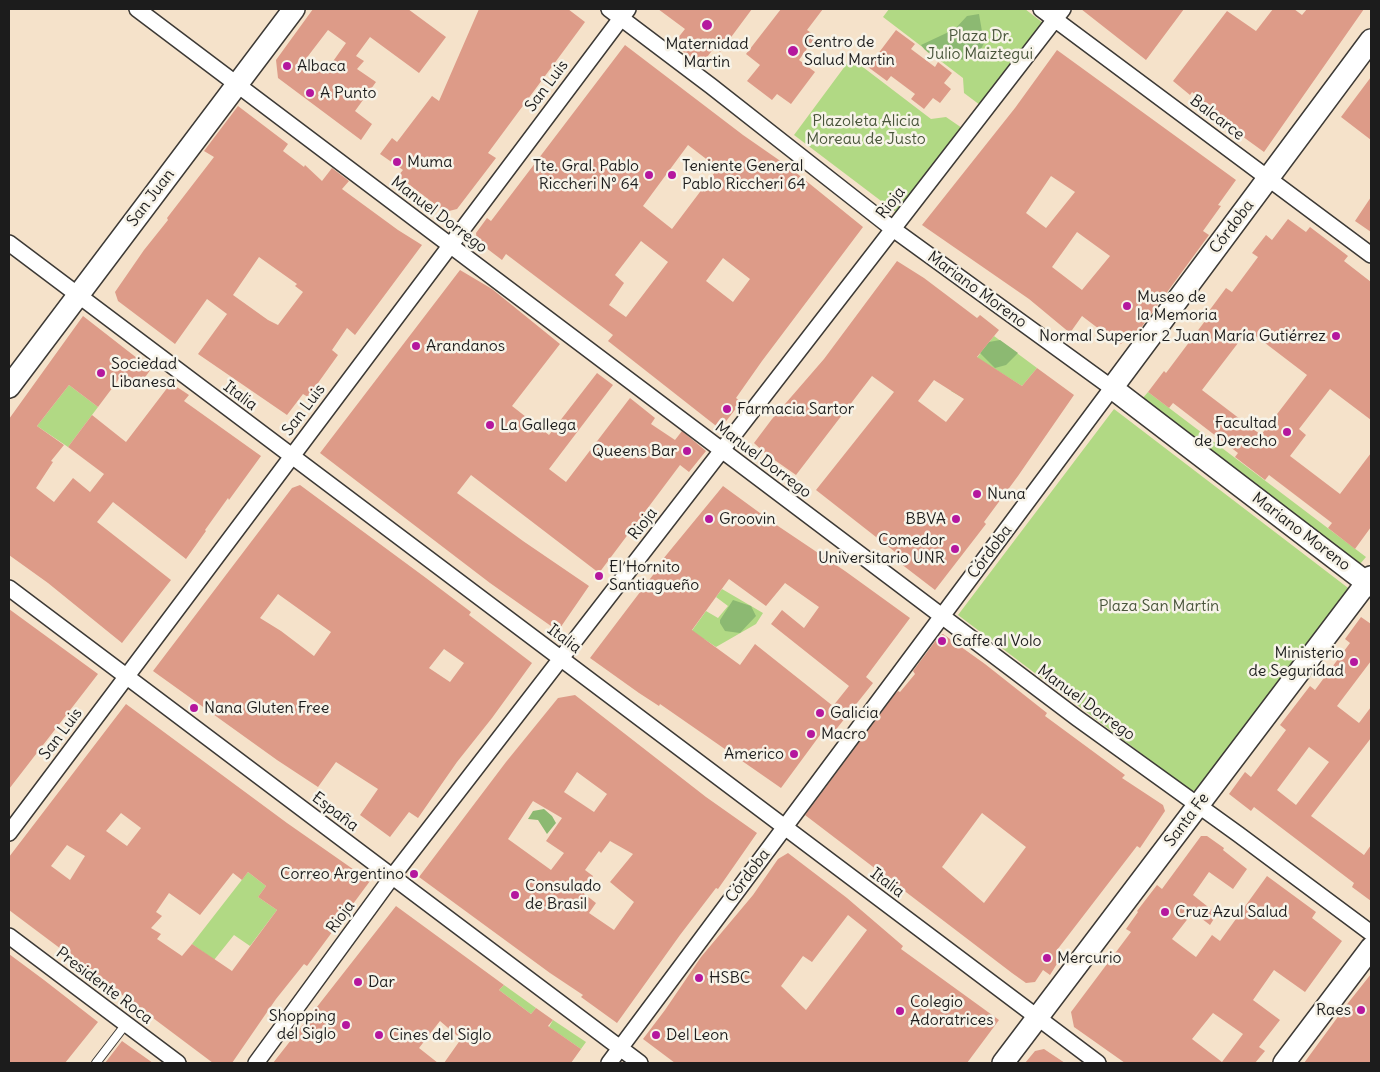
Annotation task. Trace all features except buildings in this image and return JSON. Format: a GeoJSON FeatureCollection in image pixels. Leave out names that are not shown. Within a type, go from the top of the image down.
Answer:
{"type":"FeatureCollection","features":[{"type":"Feature","properties":{"kind":"main road","name":"San Juan"},"geometry":{"type":"LineString","coordinates":[[9,387],[294,9]]}},
{"type":"Feature","properties":{"kind":"main road","name":"Córdoba"},"geometry":{"type":"LineString","coordinates":[[1112,388],[1371,40]]}},
{"type":"Feature","properties":{"kind":"main road","name":"Mariano Moreno"},"geometry":{"type":"LineString","coordinates":[[1112,388],[1370,582]]}},
{"type":"Feature","properties":{"kind":"main road","name":"Santa Fe"},"geometry":{"type":"LineString","coordinates":[[1003,1063],[1370,582]]}},
{"type":"Feature","properties":{"kind":"main road"},"geometry":{"type":"LineString","coordinates":[[1284,1063],[1371,948]]}},
{"type":"Feature","properties":{"kind":"street","name":"Manuel Dorrego"},"geometry":{"type":"LineString","coordinates":[[136,9],[1076,718],[1198,805],[1371,933]]}},
{"type":"Feature","properties":{"kind":"street","name":"Balcarce"},"geometry":{"type":"LineString","coordinates":[[1042,9],[1059,14],[1268,179],[1371,255]]}},
{"type":"Feature","properties":{"kind":"street","name":"Mariano Moreno"},"geometry":{"type":"LineString","coordinates":[[619,12],[893,230],[1112,388]]}},
{"type":"Feature","properties":{"kind":"street","name":"San Luis"},"geometry":{"type":"LineString","coordinates":[[9,833],[449,245],[619,12]]}},
{"type":"Feature","properties":{"kind":"street","name":"Rioja"},"geometry":{"type":"LineString","coordinates":[[256,1063],[392,876],[1059,14]]}},
{"type":"Feature","properties":{"kind":"street","name":"Italia"},"geometry":{"type":"LineString","coordinates":[[9,243],[1098,1063]]}},
{"type":"Feature","properties":{"kind":"street","name":"Córdoba"},"geometry":{"type":"LineString","coordinates":[[609,1063],[1112,388]]}},
{"type":"Feature","properties":{"kind":"street","name":"España"},"geometry":{"type":"LineString","coordinates":[[9,588],[640,1063]]}},
{"type":"Feature","properties":{"kind":"street","name":"Presidente Roca"},"geometry":{"type":"LineString","coordinates":[[9,936],[178,1063]]}},
{"type":"Feature","properties":{"kind":"lane"},"geometry":{"type":"LineString","coordinates":[[96,1063],[126,1024]]}},
{"type":"Feature","properties":{"kind":"green space","name":"Plaza Dr. Julio Maiztegui"},"geometry":{"type":"Polygon","coordinates":[[[889,9],[1025,9],[1043,23],[980,105],[964,93],[963,78],[883,17],[889,9]]]}},
{"type":"Feature","properties":{"kind":"green space"},"geometry":{"type":"Polygon","coordinates":[[[979,14],[984,43],[976,59],[953,60],[938,58],[926,51],[921,45],[955,29],[967,16],[979,14]]]}},
{"type":"Feature","properties":{"kind":"green space","name":"Plazoleta Alicia Moreau de Justo"},"geometry":{"type":"Polygon","coordinates":[[[851,58],[931,119],[946,117],[962,128],[897,213],[794,135],[851,58]]]}},
{"type":"Feature","properties":{"kind":"green space"},"geometry":{"type":"Polygon","coordinates":[[[994,336],[1037,368],[1022,386],[990,366],[965,399],[951,391],[994,336]]]}},
{"type":"Feature","properties":{"kind":"green space"},"geometry":{"type":"Polygon","coordinates":[[[1000,340],[1018,353],[1006,365],[995,368],[980,353],[989,342],[1000,340]]]}},
{"type":"Feature","properties":{"kind":"green space"},"geometry":{"type":"Polygon","coordinates":[[[69,385],[98,407],[68,447],[37,426],[69,385]]]}},
{"type":"Feature","properties":{"kind":"green space"},"geometry":{"type":"Polygon","coordinates":[[[1148,392],[1366,557],[1360,564],[1142,399],[1148,392]]]}},
{"type":"Feature","properties":{"kind":"green space","name":"Plaza San Martín"},"geometry":{"type":"Polygon","coordinates":[[[1114,409],[1356,594],[1206,789],[1191,791],[958,615],[1114,409]]]}},
{"type":"Feature","properties":{"kind":"green space"},"geometry":{"type":"Polygon","coordinates":[[[722,589],[763,613],[756,624],[716,647],[704,639],[687,663],[691,632],[706,611],[718,618],[728,606],[716,597],[722,589]]]}},
{"type":"Feature","properties":{"kind":"green space"},"geometry":{"type":"Polygon","coordinates":[[[733,600],[751,606],[756,616],[740,633],[725,631],[720,623],[733,600]]]}},
{"type":"Feature","properties":{"kind":"green space"},"geometry":{"type":"Polygon","coordinates":[[[544,809],[552,816],[556,823],[547,834],[538,820],[528,819],[533,811],[544,809]]]}},
{"type":"Feature","properties":{"kind":"green space"},"geometry":{"type":"Polygon","coordinates":[[[248,872],[266,886],[258,897],[277,910],[250,946],[234,935],[214,960],[192,944],[248,872]]]}},
{"type":"Feature","properties":{"kind":"green space"},"geometry":{"type":"Polygon","coordinates":[[[504,985],[536,1008],[531,1014],[499,990],[504,985]]]}},
{"type":"Feature","properties":{"kind":"green space"},"geometry":{"type":"Polygon","coordinates":[[[553,1020],[586,1042],[581,1049],[549,1027],[553,1020]]]}},
{"type":"Feature","properties":{"kind":"place","name":"Maternidad Martin"},"geometry":{"type":"Point","coordinates":[707,25]}},
{"type":"Feature","properties":{"kind":"place","name":"Centro de Salud Martin"},"geometry":{"type":"Point","coordinates":[793,51]}},
{"type":"Feature","properties":{"kind":"place","name":"Albaca"},"geometry":{"type":"Point","coordinates":[287,66]}},
{"type":"Feature","properties":{"kind":"place","name":"A Punto"},"geometry":{"type":"Point","coordinates":[310,93]}},
{"type":"Feature","properties":{"kind":"place","name":"Muma"},"geometry":{"type":"Point","coordinates":[397,162]}},
{"type":"Feature","properties":{"kind":"place","name":"Tte. Gral. Pablo Riccheri N° 64"},"geometry":{"type":"Point","coordinates":[649,175]}},
{"type":"Feature","properties":{"kind":"place","name":"Teniente General Pablo Riccheri 64"},"geometry":{"type":"Point","coordinates":[672,175]}},
{"type":"Feature","properties":{"kind":"place","name":"Museo de la Memoria"},"geometry":{"type":"Point","coordinates":[1127,306]}},
{"type":"Feature","properties":{"kind":"place","name":"Normal Superior 2 Juan María Gutiérrez"},"geometry":{"type":"Point","coordinates":[1336,336]}},
{"type":"Feature","properties":{"kind":"place","name":"Arandanos"},"geometry":{"type":"Point","coordinates":[416,346]}},
{"type":"Feature","properties":{"kind":"place","name":"Sociedad Libanesa"},"geometry":{"type":"Point","coordinates":[101,373]}},
{"type":"Feature","properties":{"kind":"place","name":"Farmacia Sartor"},"geometry":{"type":"Point","coordinates":[727,409]}},
{"type":"Feature","properties":{"kind":"place","name":"La Gallega"},"geometry":{"type":"Point","coordinates":[490,425]}},
{"type":"Feature","properties":{"kind":"place","name":"Facultad de Derecho"},"geometry":{"type":"Point","coordinates":[1287,432]}},
{"type":"Feature","properties":{"kind":"place","name":"Queens Bar"},"geometry":{"type":"Point","coordinates":[687,451]}},
{"type":"Feature","properties":{"kind":"place","name":"Nuna"},"geometry":{"type":"Point","coordinates":[977,494]}},
{"type":"Feature","properties":{"kind":"place","name":"Groovin"},"geometry":{"type":"Point","coordinates":[709,519]}},
{"type":"Feature","properties":{"kind":"place","name":"BBVA"},"geometry":{"type":"Point","coordinates":[956,519]}},
{"type":"Feature","properties":{"kind":"place","name":"Comedor Universitario UNR"},"geometry":{"type":"Point","coordinates":[955,549]}},
{"type":"Feature","properties":{"kind":"place","name":"El Hornito Santiagueño"},"geometry":{"type":"Point","coordinates":[599,576]}},
{"type":"Feature","properties":{"kind":"place","name":"Caffe al Volo"},"geometry":{"type":"Point","coordinates":[942,641]}},
{"type":"Feature","properties":{"kind":"place","name":"Ministerio de Seguridad"},"geometry":{"type":"Point","coordinates":[1354,662]}},
{"type":"Feature","properties":{"kind":"place","name":"Nana Gluten Free"},"geometry":{"type":"Point","coordinates":[194,708]}},
{"type":"Feature","properties":{"kind":"place","name":"Galicia"},"geometry":{"type":"Point","coordinates":[820,713]}},
{"type":"Feature","properties":{"kind":"place","name":"Macro"},"geometry":{"type":"Point","coordinates":[811,734]}},
{"type":"Feature","properties":{"kind":"place","name":"Americo"},"geometry":{"type":"Point","coordinates":[794,754]}},
{"type":"Feature","properties":{"kind":"place","name":"Correo Argentino"},"geometry":{"type":"Point","coordinates":[414,874]}},
{"type":"Feature","properties":{"kind":"place","name":"Consulado de Brasil"},"geometry":{"type":"Point","coordinates":[515,895]}},
{"type":"Feature","properties":{"kind":"place","name":"Cruz Azul Salud"},"geometry":{"type":"Point","coordinates":[1165,912]}},
{"type":"Feature","properties":{"kind":"place","name":"Mercurio"},"geometry":{"type":"Point","coordinates":[1047,958]}},
{"type":"Feature","properties":{"kind":"place","name":"HSBC"},"geometry":{"type":"Point","coordinates":[699,978]}},
{"type":"Feature","properties":{"kind":"place","name":"Dar"},"geometry":{"type":"Point","coordinates":[358,982]}},
{"type":"Feature","properties":{"kind":"place","name":"Raes"},"geometry":{"type":"Point","coordinates":[1361,1010]}},
{"type":"Feature","properties":{"kind":"place","name":"Colegio Adoratrices"},"geometry":{"type":"Point","coordinates":[900,1011]}},
{"type":"Feature","properties":{"kind":"place","name":"Shopping del Siglo"},"geometry":{"type":"Point","coordinates":[346,1025]}},
{"type":"Feature","properties":{"kind":"place","name":"Cines del Siglo"},"geometry":{"type":"Point","coordinates":[379,1035]}},
{"type":"Feature","properties":{"kind":"place","name":"Del Leon"},"geometry":{"type":"Point","coordinates":[656,1035]}}]}
